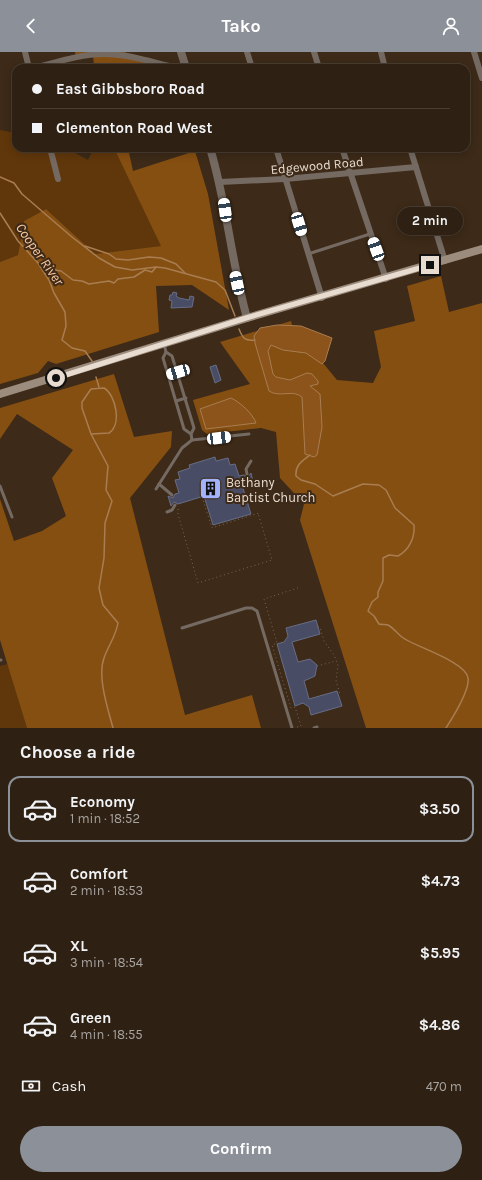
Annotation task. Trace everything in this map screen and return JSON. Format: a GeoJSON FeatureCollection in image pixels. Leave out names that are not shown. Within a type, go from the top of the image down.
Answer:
{"type":"FeatureCollection","features":[{"type":"Feature","properties":{"kind":"main road"},"geometry":{"type":"LineString","coordinates":[[0,394],[246,318],[322,298],[482,250]]}},
{"type":"Feature","properties":{"kind":"street"},"geometry":{"type":"LineString","coordinates":[[25,52],[28,64]]}},
{"type":"Feature","properties":{"kind":"street"},"geometry":{"type":"LineString","coordinates":[[181,52],[185,64]]}},
{"type":"Feature","properties":{"kind":"street"},"geometry":{"type":"LineString","coordinates":[[247,52],[251,64]]}},
{"type":"Feature","properties":{"kind":"street"},"geometry":{"type":"LineString","coordinates":[[314,52],[318,64]]}},
{"type":"Feature","properties":{"kind":"street"},"geometry":{"type":"LineString","coordinates":[[380,52],[384,64]]}},
{"type":"Feature","properties":{"kind":"street"},"geometry":{"type":"LineString","coordinates":[[474,52],[482,78]]}},
{"type":"Feature","properties":{"kind":"street"},"geometry":{"type":"LineString","coordinates":[[49,64],[80,56],[104,54],[161,64]]}},
{"type":"Feature","properties":{"kind":"street"},"geometry":{"type":"LineString","coordinates":[[51,152],[58,179]]}},
{"type":"Feature","properties":{"kind":"street"},"geometry":{"type":"LineString","coordinates":[[211,152],[220,182],[232,260],[246,318]]}},
{"type":"Feature","properties":{"kind":"street"},"geometry":{"type":"LineString","coordinates":[[277,152],[322,298]]}},
{"type":"Feature","properties":{"kind":"street"},"geometry":{"type":"LineString","coordinates":[[343,152],[386,278]]}},
{"type":"Feature","properties":{"kind":"street"},"geometry":{"type":"LineString","coordinates":[[411,152],[445,261]]}},
{"type":"Feature","properties":{"kind":"street","name":"Edgewood Road"},"geometry":{"type":"LineString","coordinates":[[220,182],[285,179],[416,167]]}},
{"type":"Feature","properties":{"kind":"lane"},"geometry":{"type":"LineString","coordinates":[[308,254],[370,234]]}},
{"type":"Feature","properties":{"kind":"lane"},"geometry":{"type":"LineString","coordinates":[[164,344],[166,352],[164,358],[184,429],[191,434]]}},
{"type":"Feature","properties":{"kind":"lane"},"geometry":{"type":"LineString","coordinates":[[166,352],[172,356],[186,398],[194,428],[191,434],[192,440]]}},
{"type":"Feature","properties":{"kind":"lane"},"geometry":{"type":"LineString","coordinates":[[168,374],[178,372]]}},
{"type":"Feature","properties":{"kind":"lane"},"geometry":{"type":"LineString","coordinates":[[176,400],[186,398]]}},
{"type":"Feature","properties":{"kind":"lane"},"geometry":{"type":"LineString","coordinates":[[156,489],[182,448],[192,440],[249,434]]}},
{"type":"Feature","properties":{"kind":"lane"},"geometry":{"type":"LineString","coordinates":[[247,474],[246,469],[251,461]]}},
{"type":"Feature","properties":{"kind":"lane"},"geometry":{"type":"LineString","coordinates":[[250,483],[250,485],[259,486]]}},
{"type":"Feature","properties":{"kind":"lane"},"geometry":{"type":"LineString","coordinates":[[159,484],[172,495]]}},
{"type":"Feature","properties":{"kind":"lane"},"geometry":{"type":"LineString","coordinates":[[0,486],[12,517]]}},
{"type":"Feature","properties":{"kind":"lane"},"geometry":{"type":"LineString","coordinates":[[167,512],[172,510],[176,504]]}},
{"type":"Feature","properties":{"kind":"lane"},"geometry":{"type":"LineString","coordinates":[[182,628],[246,608],[252,608],[257,611],[292,728]]}},
{"type":"Feature","properties":{"kind":"path"},"geometry":{"type":"LineString","coordinates":[[176,504],[198,583],[272,560],[258,513],[212,528],[202,497]]}},
{"type":"Feature","properties":{"kind":"path"},"geometry":{"type":"LineString","coordinates":[[297,728],[301,726],[296,707],[291,708],[272,645],[277,643],[264,599],[301,587]]}},
{"type":"Feature","properties":{"kind":"path"},"geometry":{"type":"LineString","coordinates":[[318,627],[320,626],[326,645],[337,661],[338,667],[336,681],[340,694],[338,694]]}},
{"type":"Feature","properties":{"kind":"path"},"geometry":{"type":"LineString","coordinates":[[317,666],[337,661]]}},
{"type":"Feature","properties":{"kind":"shaded area"},"geometry":{"type":"Polygon","coordinates":[[[75,52],[124,52],[170,64],[94,64],[93,53],[76,57],[75,52]]]}},
{"type":"Feature","properties":{"kind":"shaded area"},"geometry":{"type":"Polygon","coordinates":[[[0,130],[12,132],[12,152],[73,152],[88,160],[92,152],[116,152],[162,246],[95,254],[46,209],[24,221],[18,255],[0,262],[0,130]]]}},
{"type":"Feature","properties":{"kind":"shaded area"},"geometry":{"type":"Polygon","coordinates":[[[116,152],[129,152],[133,171],[195,152],[208,194],[229,310],[192,285],[156,286],[159,332],[56,364],[48,361],[38,373],[0,384],[0,262],[18,255],[24,221],[46,209],[95,254],[161,246],[116,152]]]}},
{"type":"Feature","properties":{"kind":"shaded area"},"geometry":{"type":"Polygon","coordinates":[[[441,276],[449,312],[482,303],[482,728],[366,728],[300,520],[304,504],[280,478],[276,432],[261,428],[207,434],[202,430],[193,400],[250,384],[220,342],[291,321],[292,325],[332,338],[323,363],[337,380],[373,383],[381,367],[374,331],[415,321],[407,286],[441,276]]]}},
{"type":"Feature","properties":{"kind":"shaded area"},"geometry":{"type":"Polygon","coordinates":[[[277,325],[301,326],[332,338],[325,361],[322,364],[306,353],[283,350],[271,345],[268,351],[273,374],[276,377],[290,380],[307,373],[312,374],[318,381],[318,384],[310,386],[320,394],[322,427],[317,455],[314,457],[305,454],[302,397],[294,394],[277,394],[269,391],[255,343],[254,336],[260,328],[277,325]]]}},
{"type":"Feature","properties":{"kind":"shaded area"},"geometry":{"type":"Polygon","coordinates":[[[114,374],[134,437],[172,431],[171,447],[130,498],[185,715],[252,695],[261,728],[27,728],[0,640],[0,499],[14,541],[42,531],[66,516],[52,478],[73,450],[17,414],[0,439],[0,408],[114,374]]]}},
{"type":"Feature","properties":{"kind":"shaded area"},"geometry":{"type":"Polygon","coordinates":[[[231,398],[246,409],[256,423],[206,429],[200,409],[231,398]]]}},
{"type":"Feature","properties":{"kind":"shaded area"},"geometry":{"type":"Polygon","coordinates":[[[8,664],[27,728],[0,728],[0,666],[8,664]]]}},
{"type":"Feature","properties":{"kind":"building"},"geometry":{"type":"Polygon","coordinates":[[[173,292],[177,293],[176,296],[179,298],[189,300],[190,296],[194,297],[192,307],[171,308],[172,301],[169,300],[170,295],[172,295],[173,292]]]}},
{"type":"Feature","properties":{"kind":"building"},"geometry":{"type":"Polygon","coordinates":[[[216,365],[221,380],[215,383],[210,367],[216,365]]]}},
{"type":"Feature","properties":{"kind":"building","name":"Bethany Baptist Church"},"geometry":{"type":"Polygon","coordinates":[[[215,457],[216,461],[228,458],[230,465],[235,464],[239,476],[244,475],[248,477],[251,473],[253,482],[249,480],[247,483],[242,485],[251,514],[213,525],[204,496],[178,504],[174,502],[171,506],[168,496],[173,498],[175,494],[179,493],[175,480],[180,479],[178,472],[190,468],[189,465],[215,457]]]}},
{"type":"Feature","properties":{"kind":"building"},"geometry":{"type":"Polygon","coordinates":[[[316,620],[320,634],[292,642],[298,662],[310,659],[317,665],[315,676],[304,681],[309,699],[337,691],[342,706],[311,715],[309,707],[303,703],[295,706],[277,644],[284,642],[288,636],[286,628],[316,620]]]}},
{"type":"Feature","properties":{"kind":"waterway"},"geometry":{"type":"LineString","coordinates":[[0,177],[14,183],[22,194],[72,237],[99,258],[115,267],[132,270],[156,267],[165,268],[216,282],[225,290],[235,316]]}},
{"type":"Feature","properties":{"kind":"waterway","name":"Cooper River"},"geometry":{"type":"LineString","coordinates":[[0,213],[18,241],[38,263],[49,280],[54,293],[65,312],[66,326],[62,340],[72,348],[85,351],[92,361]]}},
{"type":"Feature","properties":{"kind":"waterway"},"geometry":{"type":"LineString","coordinates":[[85,246],[109,254],[116,259],[128,260],[149,257],[161,258],[176,264],[185,273]]}},
{"type":"Feature","properties":{"kind":"waterway"},"geometry":{"type":"LineString","coordinates":[[39,264],[49,269],[61,271],[73,280],[82,281],[89,284],[109,281],[114,283],[118,279],[134,277],[145,270],[152,272],[156,267]]}},
{"type":"Feature","properties":{"kind":"waterway"},"geometry":{"type":"LineString","coordinates":[[239,329],[245,339],[255,340]]}},
{"type":"Feature","properties":{"kind":"waterway","name":"Cooper River"},"geometry":{"type":"LineString","coordinates":[[96,377],[99,387]]}},
{"type":"Feature","properties":{"kind":"waterway","name":"Cooper River"},"geometry":{"type":"LineString","coordinates":[[91,434],[109,433],[115,424],[116,410],[114,403],[112,397],[104,388],[91,389],[82,402],[82,408],[91,434],[108,466],[106,490],[112,501],[105,523],[104,558],[99,588],[103,605],[118,623],[116,632],[102,666],[102,683],[113,728]]}},
{"type":"Feature","properties":{"kind":"waterway"},"geometry":{"type":"LineString","coordinates":[[310,455],[298,466],[296,476],[301,480],[315,484],[333,496],[363,484],[379,485],[386,490],[395,508],[414,525],[412,539],[408,547],[398,556],[389,555],[383,558],[383,581],[378,592],[378,597],[372,602],[368,611],[374,616],[379,624],[388,625],[403,638],[450,661],[459,666],[465,672],[468,678],[468,683],[464,697],[446,728]]}},
{"type":"Feature","properties":{"kind":"place","name":"Bethany Baptist Church"},"geometry":{"type":"Point","coordinates":[210,489]}},
{"type":"Feature","properties":{"kind":"route"},"geometry":{"type":"LineString","coordinates":[[56,378],[246,318],[322,298],[430,265]]}}]}
